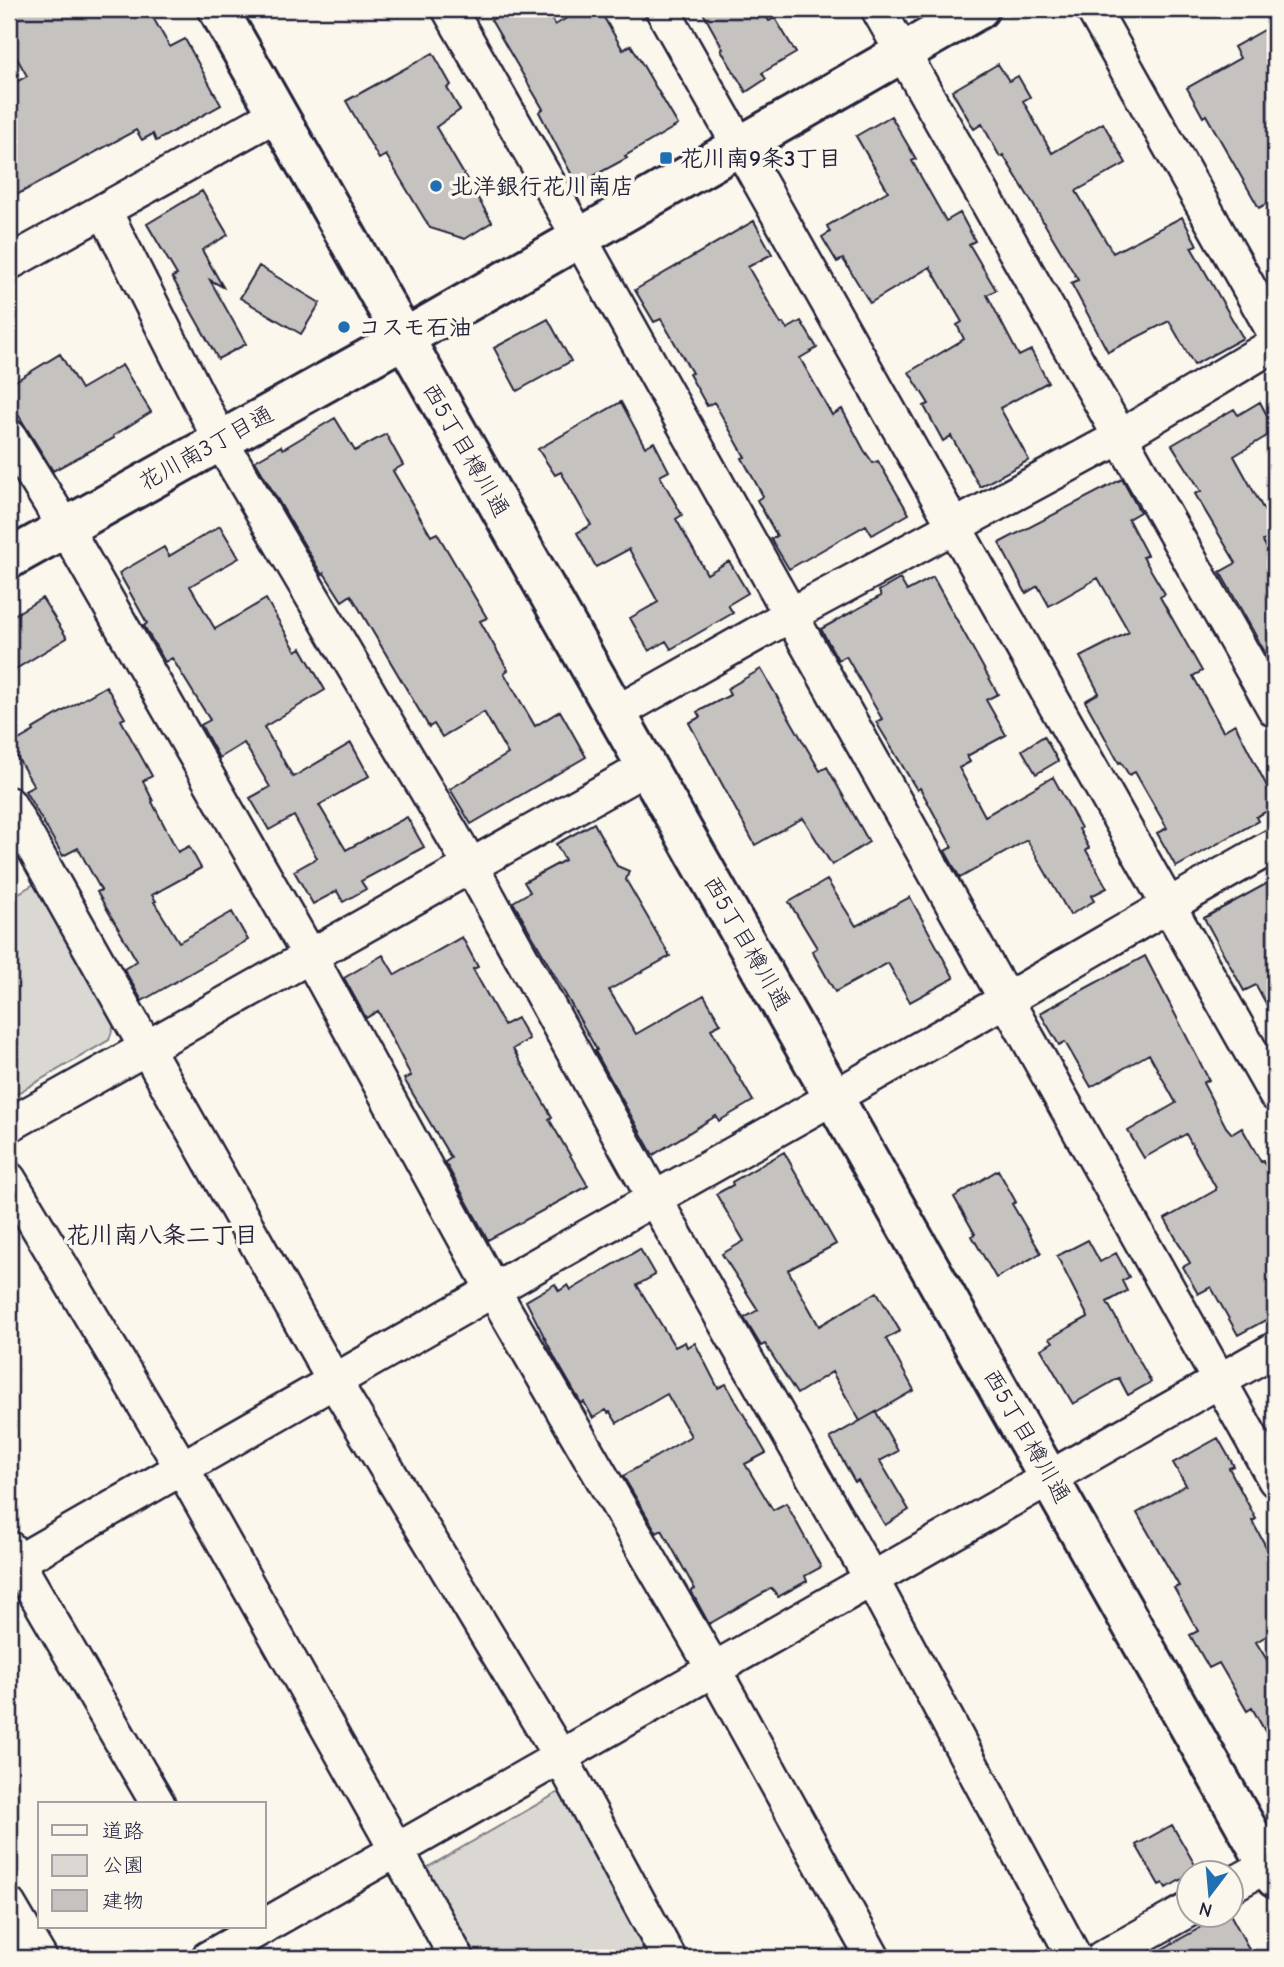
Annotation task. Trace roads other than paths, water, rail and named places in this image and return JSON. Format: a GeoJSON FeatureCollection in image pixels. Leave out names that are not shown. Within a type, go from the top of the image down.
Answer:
{"type":"FeatureCollection","features":[{"type":"Feature","properties":{"kind":"main road","name":"西5丁目樽川通"},"geometry":{"type":"LineString","coordinates":[[218,9],[615,713],[1270,1861]]}},
{"type":"Feature","properties":{"kind":"main road","name":"花川南3丁目通"},"geometry":{"type":"LineString","coordinates":[[9,559],[403,338],[978,9]]}},
{"type":"Feature","properties":{"kind":"street"},"geometry":{"type":"LineString","coordinates":[[449,9],[1275,1480]]}},
{"type":"Feature","properties":{"kind":"street"},"geometry":{"type":"LineString","coordinates":[[662,9],[1275,1094]]}},
{"type":"Feature","properties":{"kind":"street"},"geometry":{"type":"LineString","coordinates":[[878,9],[1275,710]]}},
{"type":"Feature","properties":{"kind":"street"},"geometry":{"type":"LineString","coordinates":[[1093,9],[1275,334]]}},
{"type":"Feature","properties":{"kind":"street"},"geometry":{"type":"LineString","coordinates":[[9,264],[277,114]]}},
{"type":"Feature","properties":{"kind":"street"},"geometry":{"type":"LineString","coordinates":[[104,210],[220,440],[471,866],[654,1198],[872,1580],[1074,1958]]}},
{"type":"Feature","properties":{"kind":"street"},"geometry":{"type":"LineString","coordinates":[[615,713],[1120,437],[1275,344]]}},
{"type":"Feature","properties":{"kind":"street"},"geometry":{"type":"LineString","coordinates":[[9,436],[65,527],[310,956],[493,1290],[714,1670],[873,1958]]}},
{"type":"Feature","properties":{"kind":"street"},"geometry":{"type":"LineString","coordinates":[[9,1125],[647,767]]}},
{"type":"Feature","properties":{"kind":"street"},"geometry":{"type":"LineString","coordinates":[[9,804],[334,1381],[561,1758],[670,1958]]}},
{"type":"Feature","properties":{"kind":"street"},"geometry":{"type":"LineString","coordinates":[[157,1802],[11,1559],[182,1468],[1275,845]]}},
{"type":"Feature","properties":{"kind":"street"},"geometry":{"type":"LineString","coordinates":[[9,1179],[182,1468],[395,1852],[457,1958]]}},
{"type":"Feature","properties":{"kind":"street"},"geometry":{"type":"LineString","coordinates":[[266,1926],[1275,1349]]}},
{"type":"Feature","properties":{"kind":"street"},"geometry":{"type":"LineString","coordinates":[[1246,1876],[1270,1861]]}},
{"type":"Feature","properties":{"kind":"street"},"geometry":{"type":"LineString","coordinates":[[9,1905],[40,1958]]}},
{"type":"Feature","properties":{"kind":"street"},"geometry":{"type":"LineString","coordinates":[[1101,1958],[1176,1916]]}},
{"type":"Feature","properties":{"kind":"street"},"geometry":{"type":"LineString","coordinates":[[208,1958],[248,1936]]}},
{"type":"Feature","properties":{"kind":"place","name":"花川南9条3丁目"},"geometry":{"type":"Point","coordinates":[666,158]}},
{"type":"Feature","properties":{"kind":"place","name":"北洋銀行花川南店"},"geometry":{"type":"Point","coordinates":[436,186]}},
{"type":"Feature","properties":{"kind":"place","name":"コスモ石油"},"geometry":{"type":"Point","coordinates":[344,327]}},
{"type":"Feature","properties":{"kind":"district","name":"花川南八条二丁目"},"geometry":{"type":"Point","coordinates":[162,1235]}}]}
